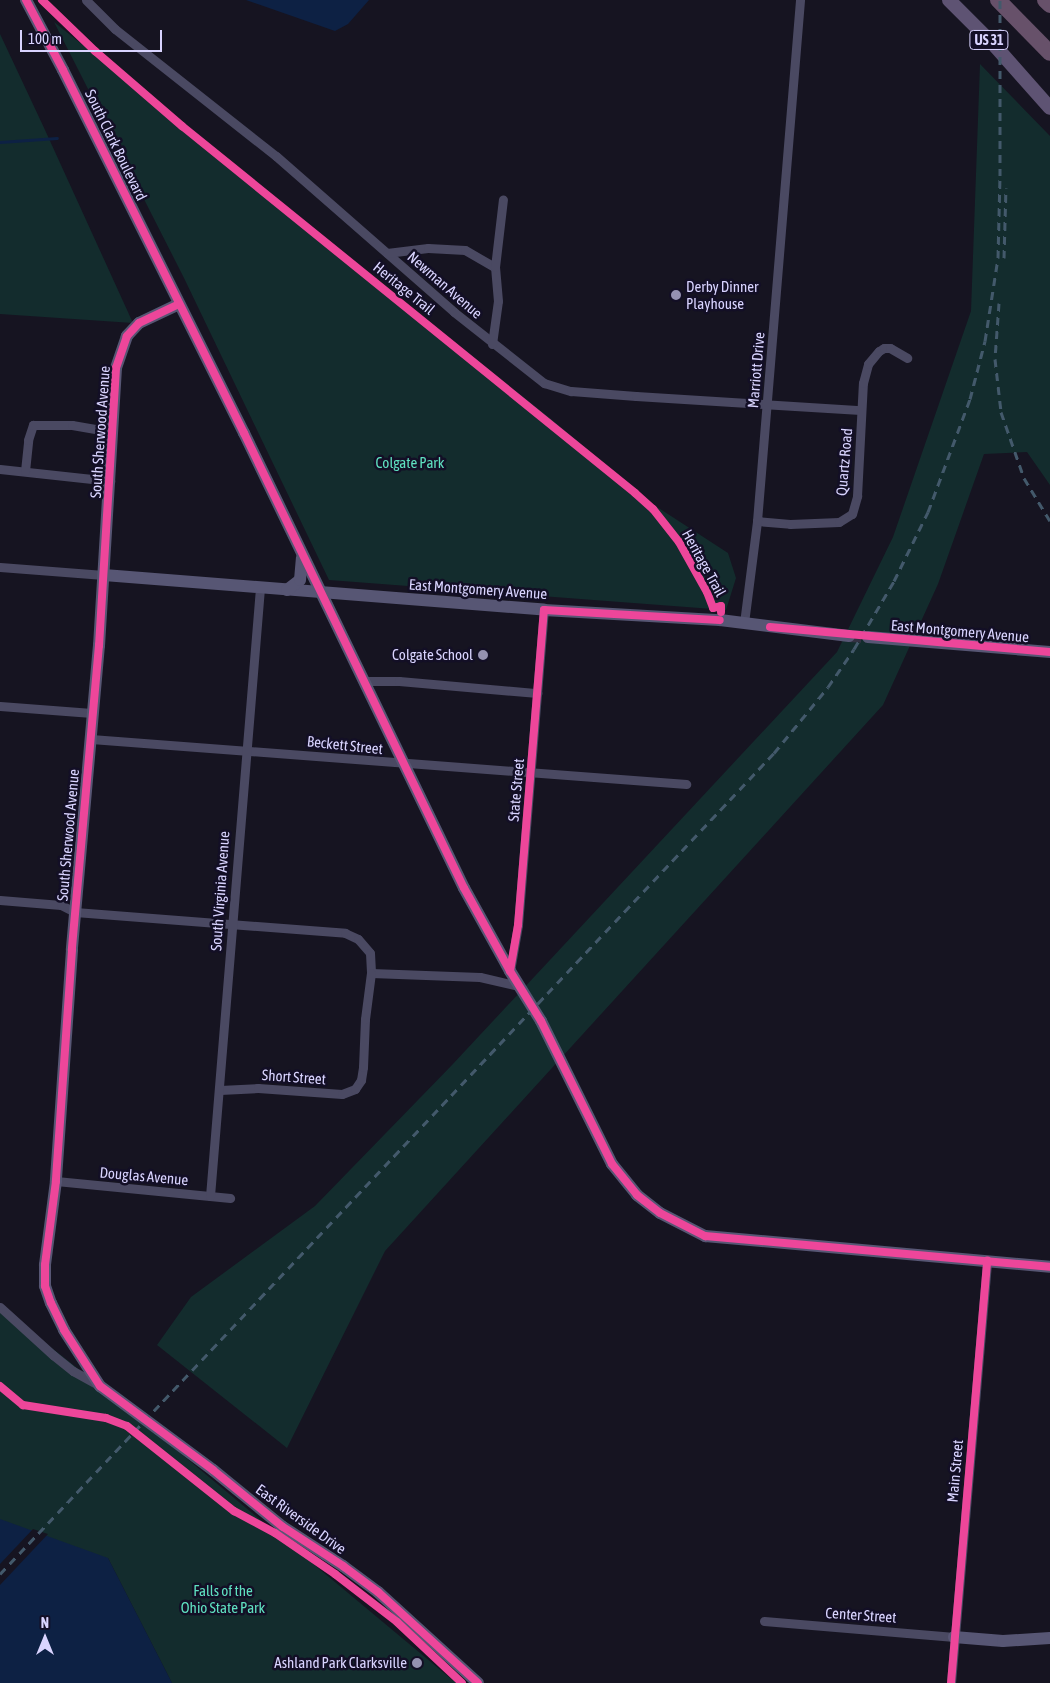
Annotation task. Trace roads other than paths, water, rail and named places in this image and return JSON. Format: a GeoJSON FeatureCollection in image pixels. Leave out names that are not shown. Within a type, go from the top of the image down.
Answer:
{"type":"FeatureCollection","features":[{"type":"Feature","properties":{"kind":"highway"},"geometry":{"type":"LineString","coordinates":[[998,0],[1050,53]]}},
{"type":"Feature","properties":{"kind":"highway"},"geometry":{"type":"LineString","coordinates":[[1045,0],[1050,5]]}},
{"type":"Feature","properties":{"kind":"main road","name":"US 31"},"geometry":{"type":"LineString","coordinates":[[949,0],[1028,82],[1050,101]]}},
{"type":"Feature","properties":{"kind":"main road"},"geometry":{"type":"LineString","coordinates":[[1028,82],[1050,108]]}},
{"type":"Feature","properties":{"kind":"street","name":"South Clark Boulevard"},"geometry":{"type":"LineString","coordinates":[[26,0],[64,70],[323,593],[464,888],[541,1022],[612,1164],[637,1195],[660,1213],[705,1236],[1050,1267]]}},
{"type":"Feature","properties":{"kind":"street","name":"Newman Avenue"},"geometry":{"type":"LineString","coordinates":[[86,0],[115,29],[270,151],[492,344],[529,374],[557,389],[636,396],[861,410]]}},
{"type":"Feature","properties":{"kind":"street","name":"Marriott Drive"},"geometry":{"type":"LineString","coordinates":[[744,623],[757,521],[800,0]]}},
{"type":"Feature","properties":{"kind":"street"},"geometry":{"type":"LineString","coordinates":[[492,344],[498,301],[495,267],[502,199]]}},
{"type":"Feature","properties":{"kind":"street"},"geometry":{"type":"LineString","coordinates":[[387,253],[428,248],[465,250],[495,267]]}},
{"type":"Feature","properties":{"kind":"street","name":"South Sherwood Avenue"},"geometry":{"type":"LineString","coordinates":[[100,1386],[64,1330],[50,1304],[45,1286],[45,1264],[56,1181],[75,912],[104,576],[116,368],[127,336],[139,323],[179,304]]}},
{"type":"Feature","properties":{"kind":"street","name":"Quartz Road"},"geometry":{"type":"LineString","coordinates":[[757,521],[790,524],[839,522],[852,514],[857,496],[863,383],[868,364],[878,351],[890,348],[907,358]]}},
{"type":"Feature","properties":{"kind":"street"},"geometry":{"type":"LineString","coordinates":[[25,471],[28,440],[33,425],[72,425],[112,432]]}},
{"type":"Feature","properties":{"kind":"street"},"geometry":{"type":"LineString","coordinates":[[0,468],[110,480]]}},
{"type":"Feature","properties":{"kind":"street"},"geometry":{"type":"LineString","coordinates":[[287,590],[300,580],[303,568],[302,553]]}},
{"type":"Feature","properties":{"kind":"street"},"geometry":{"type":"LineString","coordinates":[[0,567],[104,576]]}},
{"type":"Feature","properties":{"kind":"street","name":"East Montgomery Avenue"},"geometry":{"type":"LineString","coordinates":[[104,576],[544,610],[744,623],[848,636]]}},
{"type":"Feature","properties":{"kind":"street","name":"South Virginia Avenue"},"geometry":{"type":"LineString","coordinates":[[210,1196],[260,588]]}},
{"type":"Feature","properties":{"kind":"street","name":"State Street"},"geometry":{"type":"LineString","coordinates":[[510,971],[518,925],[544,610]]}},
{"type":"Feature","properties":{"kind":"street","name":"East Montgomery Avenue"},"geometry":{"type":"LineString","coordinates":[[868,637],[1050,652]]}},
{"type":"Feature","properties":{"kind":"street"},"geometry":{"type":"LineString","coordinates":[[364,681],[399,680],[538,693]]}},
{"type":"Feature","properties":{"kind":"street"},"geometry":{"type":"LineString","coordinates":[[0,706],[92,713]]}},
{"type":"Feature","properties":{"kind":"street","name":"Beckett Street"},"geometry":{"type":"LineString","coordinates":[[91,739],[246,750],[404,765],[686,784]]}},
{"type":"Feature","properties":{"kind":"street"},"geometry":{"type":"LineString","coordinates":[[0,900],[61,905],[75,912],[345,932],[358,939],[370,953],[371,973],[480,977],[519,986]]}},
{"type":"Feature","properties":{"kind":"street","name":"Short Street"},"geometry":{"type":"LineString","coordinates":[[220,1090],[258,1088],[342,1094],[355,1089],[361,1080],[365,1019],[371,973]]}},
{"type":"Feature","properties":{"kind":"street","name":"Douglas Avenue"},"geometry":{"type":"LineString","coordinates":[[56,1181],[230,1198]]}},
{"type":"Feature","properties":{"kind":"street","name":"Main Street"},"geometry":{"type":"LineString","coordinates":[[951,1683],[987,1261]]}},
{"type":"Feature","properties":{"kind":"street"},"geometry":{"type":"LineString","coordinates":[[0,1307],[52,1355],[73,1371],[100,1386]]}},
{"type":"Feature","properties":{"kind":"street","name":"East Riverside Drive"},"geometry":{"type":"LineString","coordinates":[[100,1386],[213,1470],[283,1527],[378,1592],[478,1683]]}},
{"type":"Feature","properties":{"kind":"street","name":"Center Street"},"geometry":{"type":"LineString","coordinates":[[764,1622],[954,1637]]}},
{"type":"Feature","properties":{"kind":"street"},"geometry":{"type":"LineString","coordinates":[[954,1637],[1003,1641],[1044,1638]]}},
{"type":"Feature","properties":{"kind":"water"},"geometry":{"type":"Polygon","coordinates":[[[246,0],[369,0],[348,24],[335,31],[246,0]]]}},
{"type":"Feature","properties":{"kind":"water"},"geometry":{"type":"Polygon","coordinates":[[[0,1519],[108,1558],[172,1683],[0,1683],[0,1519]]]}},
{"type":"Feature","properties":{"kind":"waterway"},"geometry":{"type":"LineString","coordinates":[[0,142],[57,138]]}},
{"type":"Feature","properties":{"kind":"tunnel"},"geometry":{"type":"LineString","coordinates":[[849,636],[868,637]]}},
{"type":"Feature","properties":{"kind":"railway"},"geometry":{"type":"LineString","coordinates":[[0,1574],[774,753],[828,687],[854,649],[894,581],[928,512],[970,399],[985,341],[998,258],[1000,0]]}},
{"type":"Feature","properties":{"kind":"railway"},"geometry":{"type":"LineString","coordinates":[[1004,258],[1006,188]]}},
{"type":"Feature","properties":{"kind":"railway"},"geometry":{"type":"LineString","coordinates":[[999,303],[995,359],[1001,412],[1024,478],[1050,521]]}},
{"type":"Feature","properties":{"kind":"place","name":"Derby Dinner Playhouse"},"geometry":{"type":"Point","coordinates":[676,295]}},
{"type":"Feature","properties":{"kind":"place","name":"Colgate School"},"geometry":{"type":"Point","coordinates":[483,655]}},
{"type":"Feature","properties":{"kind":"place","name":"Ashland Park Clarksville"},"geometry":{"type":"Point","coordinates":[417,1663]}},
{"type":"Feature","properties":{"kind":"park label","name":"Colgate Park"},"geometry":{"type":"Point","coordinates":[410,463]}},
{"type":"Feature","properties":{"kind":"park label","name":"Falls of the Ohio State Park"},"geometry":{"type":"Point","coordinates":[223,1598]}}]}
